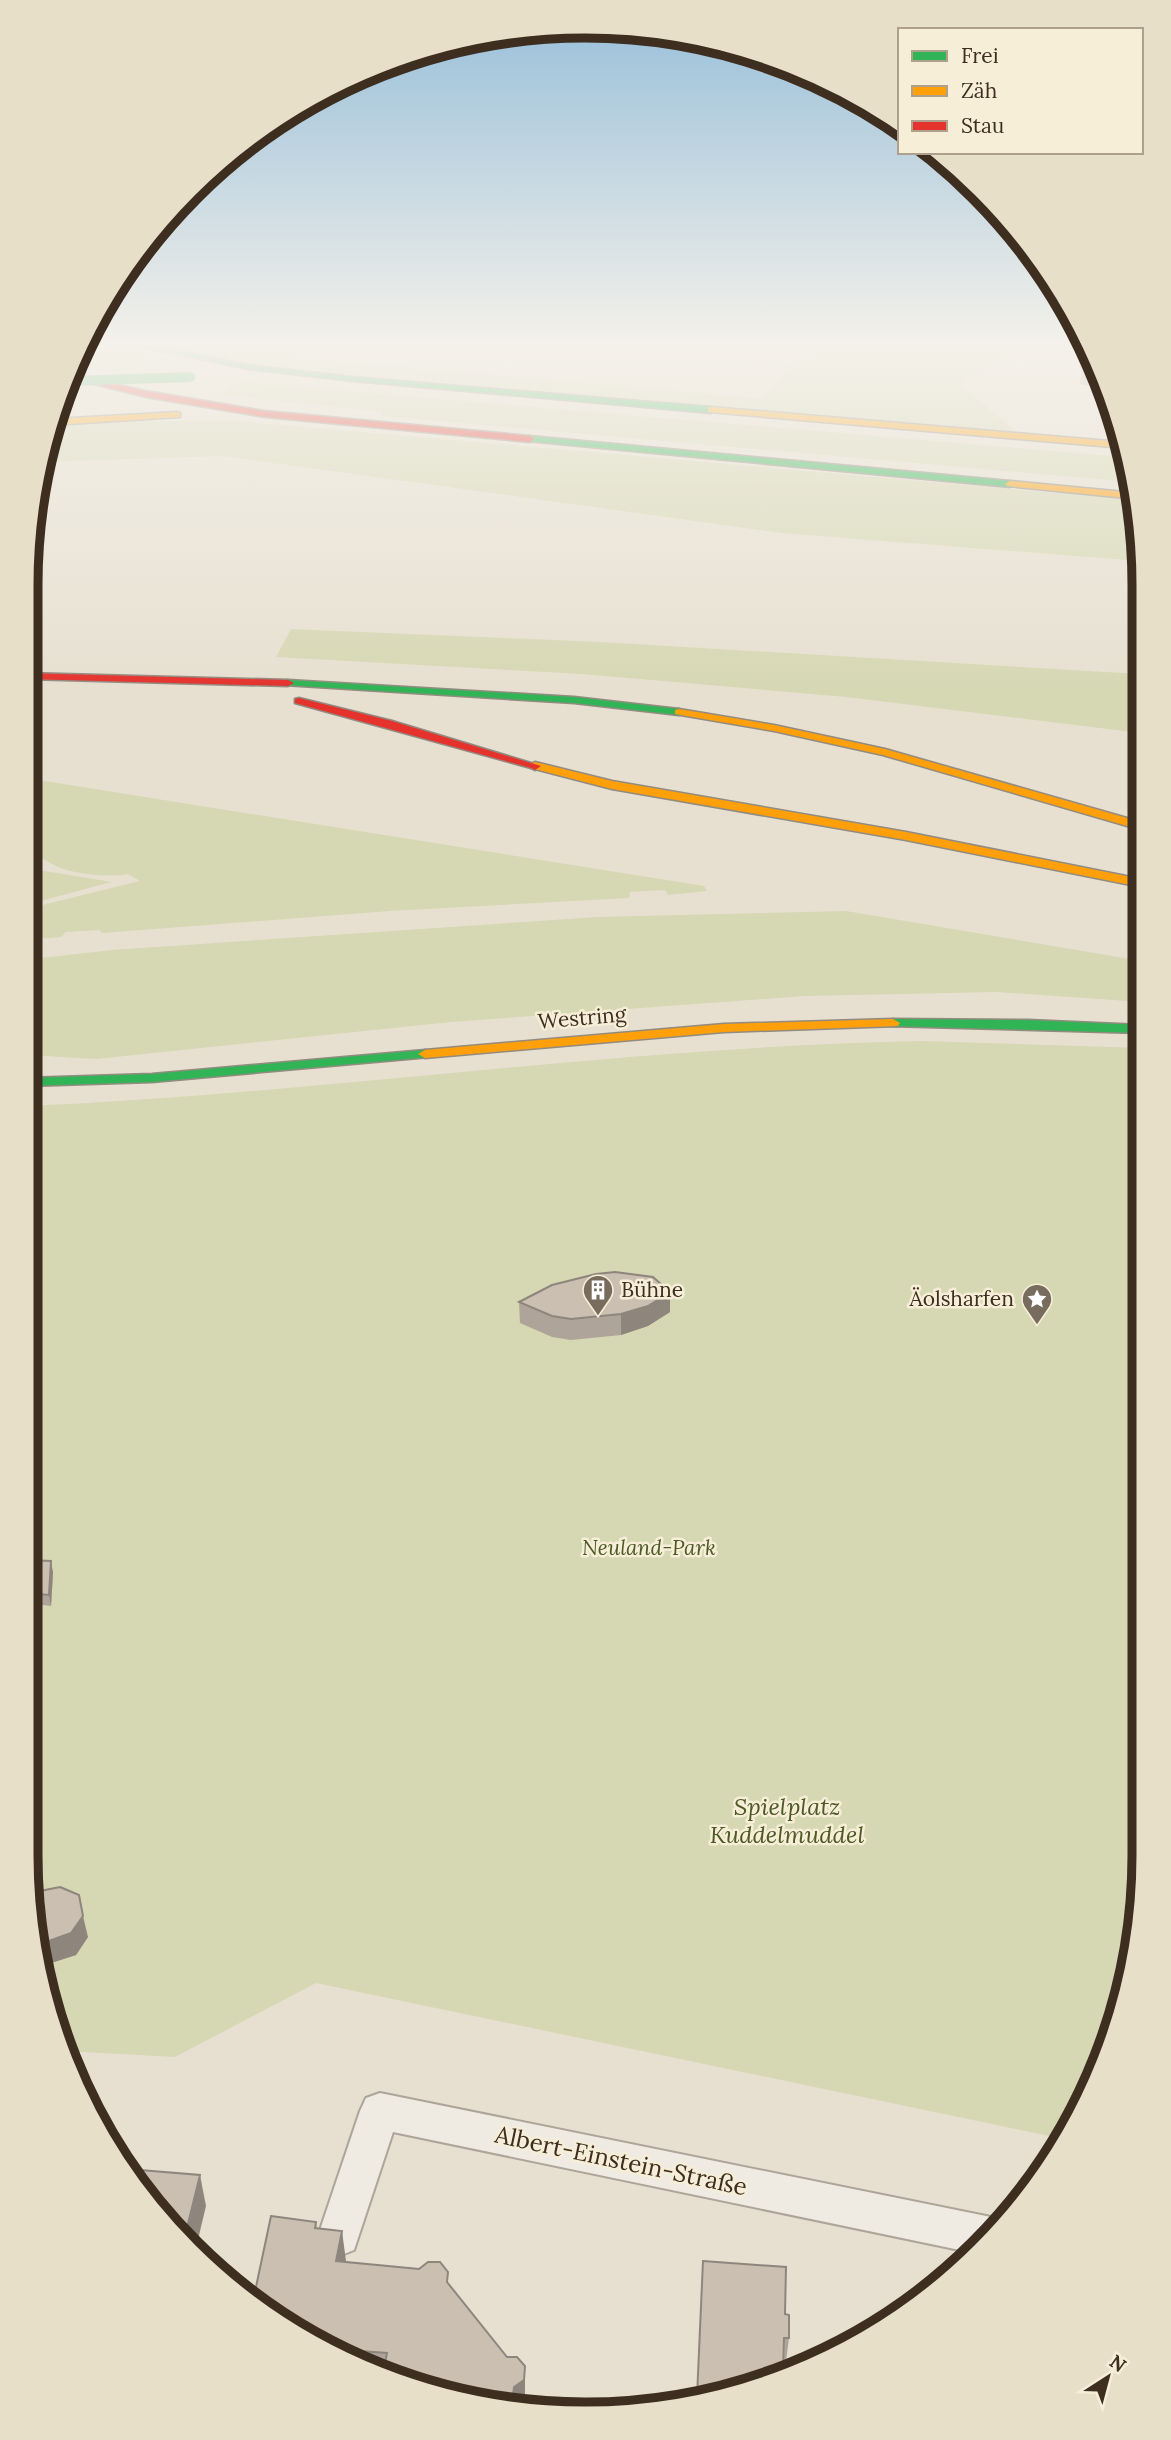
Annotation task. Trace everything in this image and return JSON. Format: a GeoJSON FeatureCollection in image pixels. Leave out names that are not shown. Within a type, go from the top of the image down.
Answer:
{"type":"FeatureCollection","features":[{"type":"Feature","properties":{"kind":"main road"},"geometry":{"type":"LineString","coordinates":[[752,460],[1125,495]]}},
{"type":"Feature","properties":{"kind":"main road"},"geometry":{"type":"LineString","coordinates":[[38,663],[128,663],[288,669],[623,689]]}},
{"type":"Feature","properties":{"kind":"main road"},"geometry":{"type":"LineString","coordinates":[[38,676],[176,678],[477,693],[663,709],[885,752],[1132,823]]}},
{"type":"Feature","properties":{"kind":"main road"},"geometry":{"type":"LineString","coordinates":[[52,676],[294,700],[337,709],[472,750],[612,785],[906,836],[1132,881]]}},
{"type":"Feature","properties":{"kind":"main road","name":"Westring"},"geometry":{"type":"LineString","coordinates":[[38,1082],[152,1078],[724,1028],[892,1023],[1028,1024],[1132,1029]]}},
{"type":"Feature","properties":{"kind":"street","name":"Albert-Einstein-Straße"},"geometry":{"type":"LineString","coordinates":[[339,2236],[380,2111],[978,2234]]}},
{"type":"Feature","properties":{"kind":"green space"},"geometry":{"type":"Polygon","coordinates":[[[53,460],[106,460],[53,462],[53,460]]]}},
{"type":"Feature","properties":{"kind":"green space"},"geometry":{"type":"Polygon","coordinates":[[[251,460],[679,460],[1125,499],[1131,560],[782,533],[251,460]]]}},
{"type":"Feature","properties":{"kind":"green space"},"geometry":{"type":"Polygon","coordinates":[[[880,460],[1118,460],[1122,481],[880,460]]]}},
{"type":"Feature","properties":{"kind":"green space"},"geometry":{"type":"Polygon","coordinates":[[[291,629],[601,642],[1132,674],[1132,732],[846,697],[582,674],[276,657],[291,629]]]}},
{"type":"Feature","properties":{"kind":"green space"},"geometry":{"type":"Polygon","coordinates":[[[38,780],[704,886],[707,891],[668,895],[665,890],[630,892],[629,898],[390,911],[102,933],[99,930],[66,932],[61,937],[38,939],[38,906],[140,881],[128,874],[81,873],[56,866],[38,855],[38,780]]]}},
{"type":"Feature","properties":{"kind":"green space"},"geometry":{"type":"Polygon","coordinates":[[[38,870],[111,882],[38,902],[38,870]]]}},
{"type":"Feature","properties":{"kind":"green space"},"geometry":{"type":"Polygon","coordinates":[[[846,911],[1132,959],[1132,1001],[996,992],[805,996],[451,1022],[96,1059],[38,1054],[38,959],[41,958],[112,950],[598,917],[846,911]]]}},
{"type":"Feature","properties":{"kind":"green space","name":"Neuland-Park"},"geometry":{"type":"Polygon","coordinates":[[[922,1041],[1132,1048],[1131,1890],[1128,1926],[1114,1996],[1091,2064],[1053,2137],[316,1983],[175,2057],[76,2052],[57,1996],[49,1961],[43,1926],[38,1854],[38,1105],[138,1100],[586,1061],[810,1045],[922,1041]]]}},
{"type":"Feature","properties":{"kind":"building"},"geometry":{"type":"Polygon","coordinates":[[[615,1272],[653,1277],[670,1292],[648,1306],[621,1314],[571,1319],[552,1316],[519,1302],[552,1285],[615,1272]]]}},
{"type":"Feature","properties":{"kind":"building"},"geometry":{"type":"Polygon","coordinates":[[[38,1560],[51,1561],[49,1595],[38,1594],[38,1560]]]}},
{"type":"Feature","properties":{"kind":"building"},"geometry":{"type":"Polygon","coordinates":[[[60,1887],[79,1895],[83,1916],[71,1933],[46,1942],[40,1891],[60,1887]]]}},
{"type":"Feature","properties":{"kind":"building"},"geometry":{"type":"Polygon","coordinates":[[[140,2170],[200,2175],[187,2228],[140,2170]]]}},
{"type":"Feature","properties":{"kind":"building"},"geometry":{"type":"Polygon","coordinates":[[[271,2216],[316,2222],[315,2228],[342,2231],[336,2261],[419,2269],[428,2262],[440,2262],[448,2272],[447,2282],[507,2357],[517,2357],[525,2366],[524,2380],[514,2387],[513,2397],[444,2383],[410,2372],[385,2363],[387,2353],[356,2351],[312,2328],[255,2290],[271,2216]]]}},
{"type":"Feature","properties":{"kind":"building"},"geometry":{"type":"Polygon","coordinates":[[[703,2261],[786,2267],[785,2314],[789,2315],[789,2338],[784,2338],[783,2364],[697,2390],[703,2261]]]}},
{"type":"Feature","properties":{"kind":"traffic: fast"},"geometry":{"type":"LineString","coordinates":[[753,460],[1010,484]]}},
{"type":"Feature","properties":{"kind":"traffic: fast"},"geometry":{"type":"LineString","coordinates":[[288,683],[574,700],[679,712]]}},
{"type":"Feature","properties":{"kind":"traffic: fast"},"geometry":{"type":"LineString","coordinates":[[893,1023],[1028,1024],[1132,1029]]}},
{"type":"Feature","properties":{"kind":"traffic: fast"},"geometry":{"type":"LineString","coordinates":[[38,1082],[152,1078],[425,1054]]}},
{"type":"Feature","properties":{"kind":"traffic: slow"},"geometry":{"type":"LineString","coordinates":[[1010,484],[1125,495]]}},
{"type":"Feature","properties":{"kind":"traffic: slow"},"geometry":{"type":"LineString","coordinates":[[679,712],[774,728],[885,752],[1132,823]]}},
{"type":"Feature","properties":{"kind":"traffic: slow"},"geometry":{"type":"LineString","coordinates":[[535,766],[612,785],[906,836],[1132,881]]}},
{"type":"Feature","properties":{"kind":"traffic: slow"},"geometry":{"type":"LineString","coordinates":[[425,1054],[724,1028],[893,1023]]}},
{"type":"Feature","properties":{"kind":"traffic: jam"},"geometry":{"type":"LineString","coordinates":[[38,676],[288,683]]}},
{"type":"Feature","properties":{"kind":"traffic: jam"},"geometry":{"type":"LineString","coordinates":[[299,701],[535,766]]}},
{"type":"Feature","properties":{"kind":"place","name":"Bühne"},"geometry":{"type":"Point","coordinates":[598,1317]}},
{"type":"Feature","properties":{"kind":"place","name":"Äolsharfen"},"geometry":{"type":"Point","coordinates":[1037,1326]}},
{"type":"Feature","properties":{"kind":"park label","name":"Spielplatz Kuddelmuddel"},"geometry":{"type":"Point","coordinates":[787,1821]}}]}
